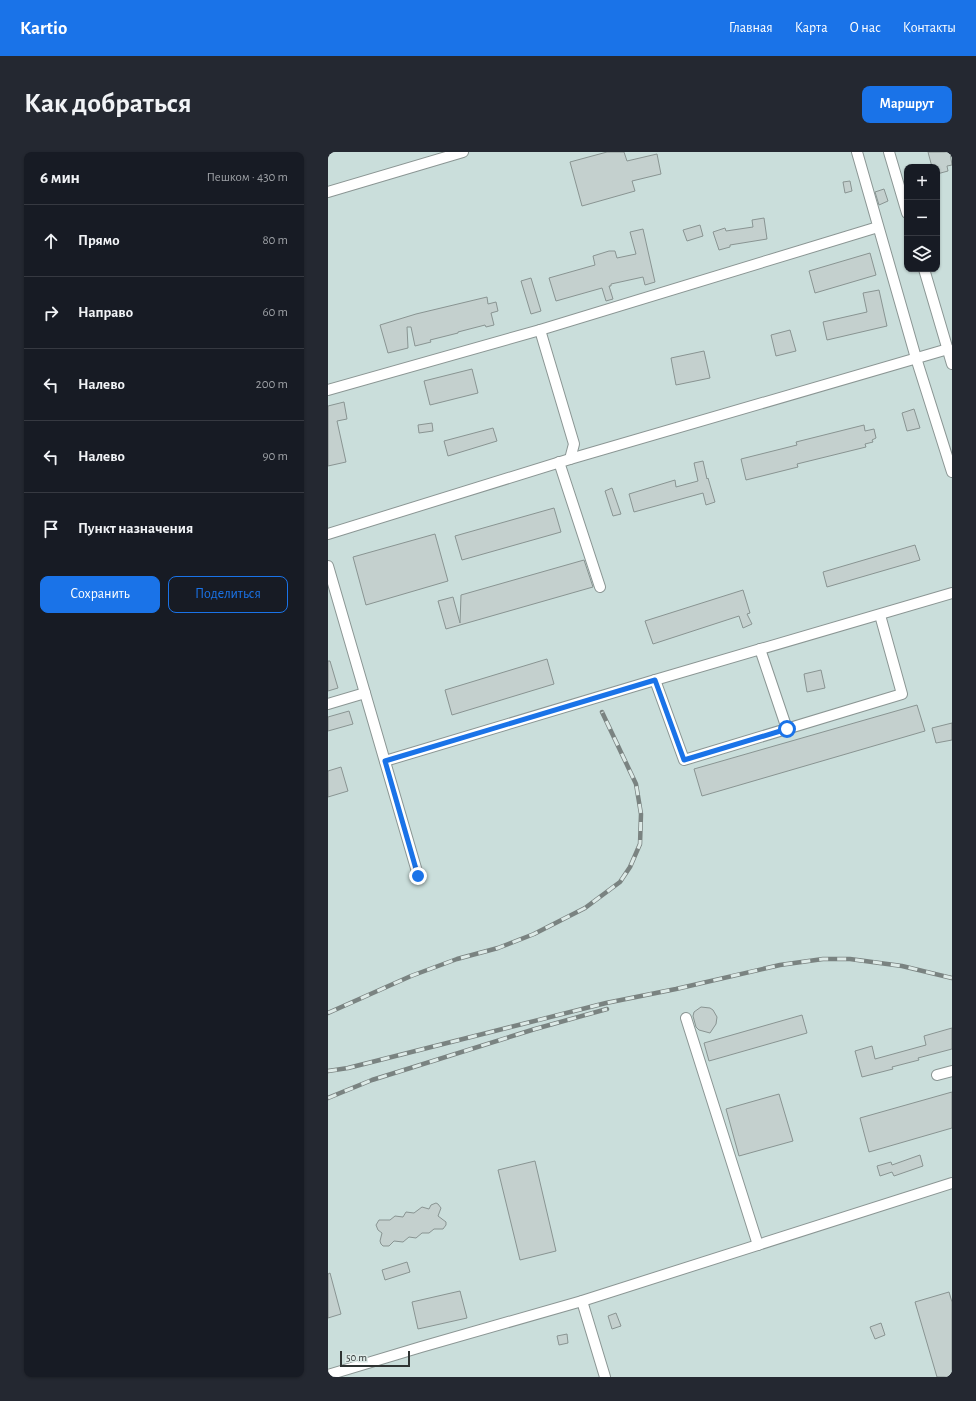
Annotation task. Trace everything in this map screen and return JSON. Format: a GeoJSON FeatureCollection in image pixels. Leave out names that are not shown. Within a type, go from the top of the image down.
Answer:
{"type":"FeatureCollection","features":[{"type":"Feature","properties":{"kind":"lane"},"geometry":{"type":"LineString","coordinates":[[328,192],[464,152]]}},
{"type":"Feature","properties":{"kind":"lane"},"geometry":{"type":"LineString","coordinates":[[857,152],[916,358],[952,472]]}},
{"type":"Feature","properties":{"kind":"lane"},"geometry":{"type":"LineString","coordinates":[[889,152],[904,202]]}},
{"type":"Feature","properties":{"kind":"lane"},"geometry":{"type":"LineString","coordinates":[[328,390],[540,330],[878,227]]}},
{"type":"Feature","properties":{"kind":"lane"},"geometry":{"type":"LineString","coordinates":[[925,272],[952,364]]}},
{"type":"Feature","properties":{"kind":"lane"},"geometry":{"type":"LineString","coordinates":[[540,330],[574,444],[570,458]]}},
{"type":"Feature","properties":{"kind":"lane"},"geometry":{"type":"LineString","coordinates":[[328,534],[570,458],[948,349]]}},
{"type":"Feature","properties":{"kind":"lane"},"geometry":{"type":"LineString","coordinates":[[559,462],[600,587]]}},
{"type":"Feature","properties":{"kind":"lane"},"geometry":{"type":"LineString","coordinates":[[328,566],[418,876]]}},
{"type":"Feature","properties":{"kind":"lane"},"geometry":{"type":"LineString","coordinates":[[385,761],[952,593]]}},
{"type":"Feature","properties":{"kind":"lane"},"geometry":{"type":"LineString","coordinates":[[655,680],[684,760],[902,694],[880,614]]}},
{"type":"Feature","properties":{"kind":"lane"},"geometry":{"type":"LineString","coordinates":[[760,649],[787,729]]}},
{"type":"Feature","properties":{"kind":"lane"},"geometry":{"type":"LineString","coordinates":[[328,704],[365,692]]}},
{"type":"Feature","properties":{"kind":"lane"},"geometry":{"type":"LineString","coordinates":[[686,1018],[758,1245]]}},
{"type":"Feature","properties":{"kind":"lane"},"geometry":{"type":"LineString","coordinates":[[937,1075],[952,1071]]}},
{"type":"Feature","properties":{"kind":"lane"},"geometry":{"type":"LineString","coordinates":[[328,1375],[582,1301],[952,1183]]}},
{"type":"Feature","properties":{"kind":"lane"},"geometry":{"type":"LineString","coordinates":[[582,1301],[606,1377]]}},
{"type":"Feature","properties":{"kind":"shaded area"},"geometry":{"type":"Polygon","coordinates":[[[328,152],[952,152],[952,1377],[328,1377],[328,152]]]}},
{"type":"Feature","properties":{"kind":"building"},"geometry":{"type":"Polygon","coordinates":[[[607,152],[624,152],[627,161],[657,154],[661,174],[632,181],[635,191],[582,206],[570,162],[607,152]]]}},
{"type":"Feature","properties":{"kind":"building"},"geometry":{"type":"Polygon","coordinates":[[[928,152],[950,152],[952,165],[947,166],[948,171],[940,173],[940,164],[931,164],[928,152]]]}},
{"type":"Feature","properties":{"kind":"building"},"geometry":{"type":"Polygon","coordinates":[[[850,181],[852,191],[845,193],[843,182],[850,181]]]}},
{"type":"Feature","properties":{"kind":"building"},"geometry":{"type":"Polygon","coordinates":[[[884,189],[888,201],[879,205],[875,192],[884,189]]]}},
{"type":"Feature","properties":{"kind":"building"},"geometry":{"type":"Polygon","coordinates":[[[764,218],[767,239],[730,245],[730,247],[719,250],[713,232],[725,228],[726,231],[753,227],[752,220],[764,218]]]}},
{"type":"Feature","properties":{"kind":"building"},"geometry":{"type":"Polygon","coordinates":[[[700,225],[703,236],[687,241],[683,230],[700,225]]]}},
{"type":"Feature","properties":{"kind":"building"},"geometry":{"type":"Polygon","coordinates":[[[643,229],[655,282],[645,285],[643,277],[611,284],[611,286],[609,286],[613,299],[606,301],[602,288],[556,301],[549,278],[595,265],[593,256],[609,251],[615,251],[617,258],[636,254],[630,232],[643,229]]]}},
{"type":"Feature","properties":{"kind":"building"},"geometry":{"type":"Polygon","coordinates":[[[870,253],[876,275],[815,293],[809,271],[870,253]]]}},
{"type":"Feature","properties":{"kind":"building"},"geometry":{"type":"Polygon","coordinates":[[[531,278],[541,311],[531,314],[521,281],[531,278]]]}},
{"type":"Feature","properties":{"kind":"building"},"geometry":{"type":"Polygon","coordinates":[[[879,290],[887,326],[827,340],[823,322],[867,312],[863,293],[879,290]]]}},
{"type":"Feature","properties":{"kind":"building"},"geometry":{"type":"Polygon","coordinates":[[[487,297],[488,304],[496,302],[498,311],[491,313],[494,325],[486,327],[485,325],[458,332],[415,346],[411,327],[407,327],[408,348],[388,353],[380,325],[416,314],[487,297]]]}},
{"type":"Feature","properties":{"kind":"building"},"geometry":{"type":"Polygon","coordinates":[[[790,330],[796,351],[776,356],[771,335],[790,330]]]}},
{"type":"Feature","properties":{"kind":"building"},"geometry":{"type":"Polygon","coordinates":[[[704,351],[710,378],[676,385],[671,358],[704,351]]]}},
{"type":"Feature","properties":{"kind":"building"},"geometry":{"type":"Polygon","coordinates":[[[472,369],[478,393],[430,405],[424,381],[472,369]]]}},
{"type":"Feature","properties":{"kind":"building"},"geometry":{"type":"Polygon","coordinates":[[[344,402],[347,419],[337,421],[346,462],[328,466],[328,406],[344,402]]]}},
{"type":"Feature","properties":{"kind":"building"},"geometry":{"type":"Polygon","coordinates":[[[914,409],[920,428],[907,431],[902,413],[914,409]]]}},
{"type":"Feature","properties":{"kind":"building"},"geometry":{"type":"Polygon","coordinates":[[[432,423],[433,431],[419,433],[418,425],[432,423]]]}},
{"type":"Feature","properties":{"kind":"building"},"geometry":{"type":"Polygon","coordinates":[[[864,425],[865,431],[874,429],[876,438],[872,440],[873,442],[865,444],[866,447],[797,464],[798,467],[746,480],[741,459],[797,445],[796,442],[864,425]]]}},
{"type":"Feature","properties":{"kind":"building"},"geometry":{"type":"Polygon","coordinates":[[[493,428],[497,441],[448,456],[444,441],[493,428]]]}},
{"type":"Feature","properties":{"kind":"building"},"geometry":{"type":"Polygon","coordinates":[[[703,461],[707,479],[708,478],[715,502],[706,505],[703,493],[634,512],[629,494],[675,480],[676,487],[698,481],[694,463],[703,461]]]}},
{"type":"Feature","properties":{"kind":"building"},"geometry":{"type":"Polygon","coordinates":[[[612,488],[621,514],[613,516],[605,491],[612,488]]]}},
{"type":"Feature","properties":{"kind":"building"},"geometry":{"type":"Polygon","coordinates":[[[554,508],[561,532],[462,560],[455,536],[554,508]]]}},
{"type":"Feature","properties":{"kind":"building"},"geometry":{"type":"Polygon","coordinates":[[[435,534],[448,581],[366,605],[353,557],[435,534]]]}},
{"type":"Feature","properties":{"kind":"building"},"geometry":{"type":"Polygon","coordinates":[[[915,545],[920,560],[827,587],[823,572],[915,545]]]}},
{"type":"Feature","properties":{"kind":"building"},"geometry":{"type":"Polygon","coordinates":[[[584,560],[593,587],[446,629],[438,601],[453,597],[460,623],[461,595],[584,560]]]}},
{"type":"Feature","properties":{"kind":"building"},"geometry":{"type":"Polygon","coordinates":[[[743,590],[750,613],[747,614],[752,624],[743,628],[739,616],[653,644],[645,621],[743,590]]]}},
{"type":"Feature","properties":{"kind":"building"},"geometry":{"type":"Polygon","coordinates":[[[547,659],[554,684],[452,715],[445,690],[547,659]]]}},
{"type":"Feature","properties":{"kind":"building"},"geometry":{"type":"Polygon","coordinates":[[[328,661],[330,661],[338,688],[328,691],[328,661]]]}},
{"type":"Feature","properties":{"kind":"building"},"geometry":{"type":"Polygon","coordinates":[[[821,670],[825,688],[807,692],[804,674],[821,670]]]}},
{"type":"Feature","properties":{"kind":"building"},"geometry":{"type":"Polygon","coordinates":[[[917,705],[925,731],[702,796],[694,769],[917,705]]]}},
{"type":"Feature","properties":{"kind":"building"},"geometry":{"type":"Polygon","coordinates":[[[349,711],[353,724],[328,731],[328,717],[349,711]]]}},
{"type":"Feature","properties":{"kind":"building"},"geometry":{"type":"Polygon","coordinates":[[[952,723],[952,740],[936,743],[932,728],[952,723]]]}},
{"type":"Feature","properties":{"kind":"building"},"geometry":{"type":"Polygon","coordinates":[[[341,767],[348,791],[328,797],[328,771],[341,767]]]}},
{"type":"Feature","properties":{"kind":"building"},"geometry":{"type":"Polygon","coordinates":[[[701,1007],[710,1008],[717,1017],[716,1024],[710,1033],[699,1030],[696,1027],[693,1016],[694,1012],[701,1007]]]}},
{"type":"Feature","properties":{"kind":"building"},"geometry":{"type":"Polygon","coordinates":[[[802,1015],[807,1033],[709,1061],[704,1043],[802,1015]]]}},
{"type":"Feature","properties":{"kind":"building"},"geometry":{"type":"Polygon","coordinates":[[[952,1028],[952,1049],[918,1058],[919,1060],[892,1067],[893,1069],[862,1077],[855,1051],[872,1046],[875,1059],[926,1045],[924,1036],[952,1028]]]}},
{"type":"Feature","properties":{"kind":"building"},"geometry":{"type":"Polygon","coordinates":[[[952,1092],[952,1128],[869,1152],[860,1118],[952,1092]]]}},
{"type":"Feature","properties":{"kind":"building"},"geometry":{"type":"Polygon","coordinates":[[[779,1094],[793,1141],[739,1156],[726,1109],[779,1094]]]}},
{"type":"Feature","properties":{"kind":"building"},"geometry":{"type":"Polygon","coordinates":[[[920,1155],[923,1166],[894,1176],[892,1172],[880,1176],[877,1166],[891,1162],[892,1165],[920,1155]]]}},
{"type":"Feature","properties":{"kind":"building"},"geometry":{"type":"Polygon","coordinates":[[[535,1161],[556,1251],[520,1260],[498,1170],[535,1161]]]}},
{"type":"Feature","properties":{"kind":"building"},"geometry":{"type":"Polygon","coordinates":[[[436,1203],[441,1208],[438,1216],[446,1222],[443,1229],[434,1229],[429,1233],[422,1233],[416,1238],[409,1237],[403,1242],[394,1241],[389,1246],[383,1246],[381,1244],[380,1241],[382,1233],[378,1230],[376,1225],[379,1220],[390,1220],[395,1216],[403,1217],[406,1212],[414,1213],[422,1207],[429,1209],[431,1205],[436,1203]]]}},
{"type":"Feature","properties":{"kind":"building"},"geometry":{"type":"Polygon","coordinates":[[[407,1262],[410,1272],[385,1280],[382,1270],[407,1262]]]}},
{"type":"Feature","properties":{"kind":"building"},"geometry":{"type":"Polygon","coordinates":[[[330,1273],[341,1314],[328,1318],[328,1274],[330,1273]]]}},
{"type":"Feature","properties":{"kind":"building"},"geometry":{"type":"Polygon","coordinates":[[[460,1291],[467,1318],[418,1329],[412,1302],[460,1291]]]}},
{"type":"Feature","properties":{"kind":"building"},"geometry":{"type":"Polygon","coordinates":[[[949,1292],[952,1302],[952,1377],[937,1377],[915,1302],[949,1292]]]}},
{"type":"Feature","properties":{"kind":"building"},"geometry":{"type":"Polygon","coordinates":[[[616,1313],[621,1326],[612,1329],[608,1316],[616,1313]]]}},
{"type":"Feature","properties":{"kind":"building"},"geometry":{"type":"Polygon","coordinates":[[[881,1323],[885,1335],[875,1339],[870,1327],[881,1323]]]}},
{"type":"Feature","properties":{"kind":"building"},"geometry":{"type":"Polygon","coordinates":[[[567,1334],[568,1343],[559,1345],[557,1336],[567,1334]]]}},
{"type":"Feature","properties":{"kind":"railway"},"geometry":{"type":"LineString","coordinates":[[328,1013],[411,976],[457,959],[498,948],[534,934],[585,908],[620,882],[630,867],[640,844],[641,814],[636,784],[602,712]]}},
{"type":"Feature","properties":{"kind":"railway"},"geometry":{"type":"LineString","coordinates":[[328,1071],[348,1068],[606,1003],[676,989],[780,965],[823,959],[850,959],[902,966],[952,978]]}},
{"type":"Feature","properties":{"kind":"railway"},"geometry":{"type":"LineString","coordinates":[[328,1098],[372,1080],[535,1029],[607,1009]]}},
{"type":"Feature","properties":{"kind":"route"},"geometry":{"type":"LineString","coordinates":[[418,876],[385,761],[655,680],[684,760],[787,729]]}}]}
